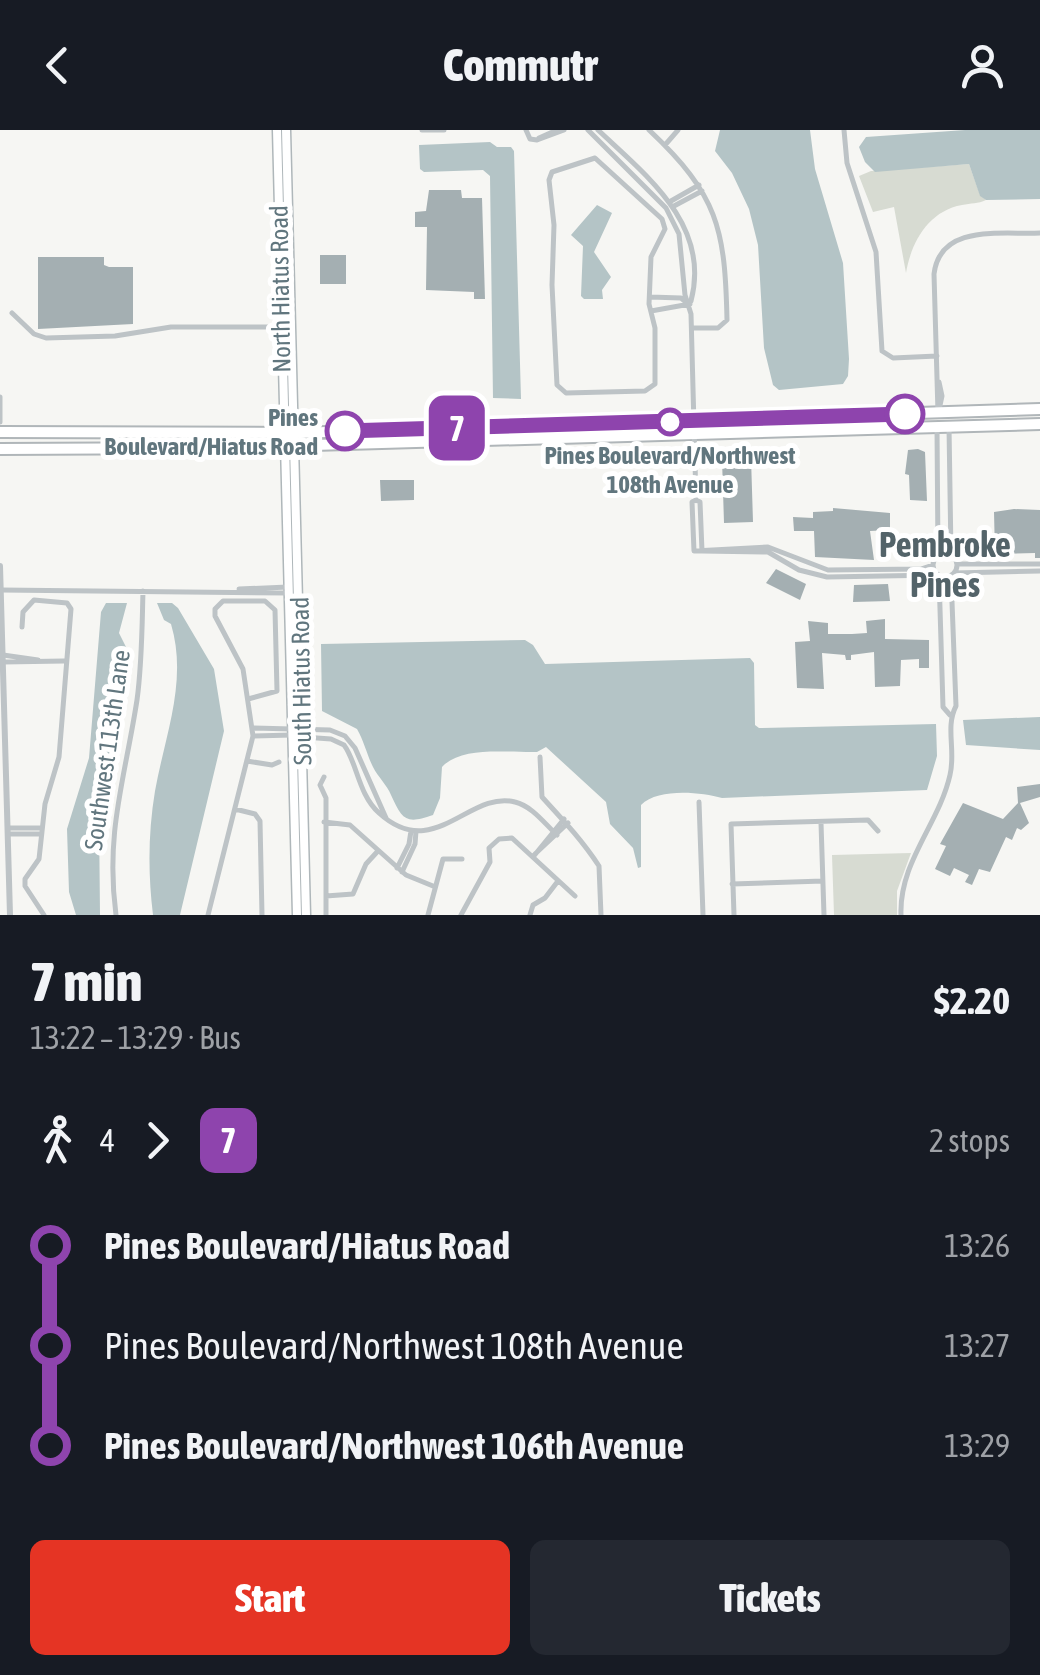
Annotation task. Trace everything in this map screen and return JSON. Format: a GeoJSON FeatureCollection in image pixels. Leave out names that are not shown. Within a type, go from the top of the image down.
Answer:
{"type":"FeatureCollection","features":[{"type":"Feature","properties":{"kind":"highway"},"geometry":{"type":"LineString","coordinates":[[0,432],[296,433],[1040,409]]}},
{"type":"Feature","properties":{"kind":"highway"},"geometry":{"type":"LineString","coordinates":[[922,428],[938,412]]}},
{"type":"Feature","properties":{"kind":"highway"},"geometry":{"type":"LineString","coordinates":[[943,427],[962,412]]}},
{"type":"Feature","properties":{"kind":"highway"},"geometry":{"type":"LineString","coordinates":[[0,449],[296,448],[1040,424]]}},
{"type":"Feature","properties":{"kind":"main road","name":"North Hiatus Road"},"geometry":{"type":"LineString","coordinates":[[277,130],[283,448]]}},
{"type":"Feature","properties":{"kind":"main road","name":"North Hiatus Road"},"geometry":{"type":"LineString","coordinates":[[286,130],[296,448]]}},
{"type":"Feature","properties":{"kind":"main road","name":"South Hiatus Road"},"geometry":{"type":"LineString","coordinates":[[283,448],[306,915]]}},
{"type":"Feature","properties":{"kind":"main road","name":"South Hiatus Road"},"geometry":{"type":"LineString","coordinates":[[296,448],[297,915]]}},
{"type":"Feature","properties":{"kind":"main road"},"geometry":{"type":"LineString","coordinates":[[286,545],[291,553],[294,586],[299,592]]}},
{"type":"Feature","properties":{"kind":"main road"},"geometry":{"type":"LineString","coordinates":[[288,590],[295,600],[299,643]]}},
{"type":"Feature","properties":{"kind":"street"},"geometry":{"type":"LineString","coordinates":[[422,130],[444,130]]}},
{"type":"Feature","properties":{"kind":"street"},"geometry":{"type":"LineString","coordinates":[[526,130],[530,139],[537,140],[560,130]]}},
{"type":"Feature","properties":{"kind":"street"},"geometry":{"type":"LineString","coordinates":[[588,130],[670,205]]}},
{"type":"Feature","properties":{"kind":"street"},"geometry":{"type":"LineString","coordinates":[[598,130],[670,205],[690,249],[696,500],[700,502],[698,551]]}},
{"type":"Feature","properties":{"kind":"street"},"geometry":{"type":"LineString","coordinates":[[648,130],[701,188],[720,231],[726,263],[727,320],[722,326],[692,328]]}},
{"type":"Feature","properties":{"kind":"street"},"geometry":{"type":"LineString","coordinates":[[664,144],[678,130]]}},
{"type":"Feature","properties":{"kind":"street"},"geometry":{"type":"LineString","coordinates":[[844,130],[848,162],[876,252],[884,355],[937,356]]}},
{"type":"Feature","properties":{"kind":"street"},"geometry":{"type":"LineString","coordinates":[[594,158],[600,160],[662,219],[664,236],[651,258],[651,311],[655,384],[650,389],[560,391],[552,284],[554,225],[550,175],[594,158]]}},
{"type":"Feature","properties":{"kind":"street"},"geometry":{"type":"LineString","coordinates":[[670,205],[701,188]]}},
{"type":"Feature","properties":{"kind":"street"},"geometry":{"type":"LineString","coordinates":[[938,412],[942,396],[937,380],[934,274],[941,252],[964,237],[1040,234]]}},
{"type":"Feature","properties":{"kind":"street"},"geometry":{"type":"LineString","coordinates":[[650,297],[680,298],[690,304]]}},
{"type":"Feature","properties":{"kind":"street"},"geometry":{"type":"LineString","coordinates":[[651,311],[690,304]]}},
{"type":"Feature","properties":{"kind":"street"},"geometry":{"type":"LineString","coordinates":[[12,313],[34,334],[46,338],[114,336],[171,327],[281,327]]}},
{"type":"Feature","properties":{"kind":"street"},"geometry":{"type":"LineString","coordinates":[[0,397],[0,422]]}},
{"type":"Feature","properties":{"kind":"street"},"geometry":{"type":"LineString","coordinates":[[943,427],[951,554],[957,564]]}},
{"type":"Feature","properties":{"kind":"street"},"geometry":{"type":"LineString","coordinates":[[698,551],[768,547],[828,570],[922,570],[938,555],[943,427]]}},
{"type":"Feature","properties":{"kind":"street"},"geometry":{"type":"LineString","coordinates":[[698,551],[768,552],[799,570],[827,577],[939,576],[1040,568]]}},
{"type":"Feature","properties":{"kind":"street"},"geometry":{"type":"LineString","coordinates":[[938,555],[951,554]]}},
{"type":"Feature","properties":{"kind":"street"},"geometry":{"type":"LineString","coordinates":[[932,564],[939,576],[942,701],[950,715]]}},
{"type":"Feature","properties":{"kind":"street"},"geometry":{"type":"LineString","coordinates":[[957,564],[1040,568]]}},
{"type":"Feature","properties":{"kind":"street"},"geometry":{"type":"LineString","coordinates":[[901,915],[901,893],[908,868],[951,772],[950,715],[956,706],[953,574],[957,564]]}},
{"type":"Feature","properties":{"kind":"street"},"geometry":{"type":"LineString","coordinates":[[0,566],[10,915]]}},
{"type":"Feature","properties":{"kind":"street"},"geometry":{"type":"LineString","coordinates":[[1,590],[288,590]]}},
{"type":"Feature","properties":{"kind":"street","name":"Southwest 113th Lane"},"geometry":{"type":"LineString","coordinates":[[116,915],[113,832],[118,785],[136,702],[143,591]]}},
{"type":"Feature","properties":{"kind":"street"},"geometry":{"type":"LineString","coordinates":[[22,627],[23,612],[34,600],[67,603],[71,609],[64,661],[63,732],[40,831],[39,859],[25,879],[25,886],[44,915]]}},
{"type":"Feature","properties":{"kind":"street"},"geometry":{"type":"LineString","coordinates":[[208,915],[253,732],[240,660],[215,609],[222,601],[272,603],[277,691],[248,699]]}},
{"type":"Feature","properties":{"kind":"street"},"geometry":{"type":"LineString","coordinates":[[3,659],[64,661]]}},
{"type":"Feature","properties":{"kind":"street"},"geometry":{"type":"LineString","coordinates":[[253,732],[297,732],[344,746],[360,784],[377,810],[398,828],[413,831],[452,822],[496,801],[509,800],[527,807],[555,833]]}},
{"type":"Feature","properties":{"kind":"street"},"geometry":{"type":"LineString","coordinates":[[540,757],[542,797],[566,821],[599,866],[601,915]]}},
{"type":"Feature","properties":{"kind":"street"},"geometry":{"type":"LineString","coordinates":[[247,760],[272,766],[279,762]]}},
{"type":"Feature","properties":{"kind":"street"},"geometry":{"type":"LineString","coordinates":[[324,776],[320,785],[326,798],[326,915]]}},
{"type":"Feature","properties":{"kind":"street"},"geometry":{"type":"LineString","coordinates":[[699,802],[703,915]]}},
{"type":"Feature","properties":{"kind":"street"},"geometry":{"type":"LineString","coordinates":[[234,809],[254,814],[260,820],[262,915]]}},
{"type":"Feature","properties":{"kind":"street"},"geometry":{"type":"LineString","coordinates":[[734,915],[730,824],[868,820],[878,830]]}},
{"type":"Feature","properties":{"kind":"street"},"geometry":{"type":"LineString","coordinates":[[534,856],[566,821]]}},
{"type":"Feature","properties":{"kind":"street"},"geometry":{"type":"LineString","coordinates":[[324,822],[350,825],[399,870],[434,886]]}},
{"type":"Feature","properties":{"kind":"street"},"geometry":{"type":"LineString","coordinates":[[821,822],[824,915]]}},
{"type":"Feature","properties":{"kind":"street"},"geometry":{"type":"LineString","coordinates":[[9,831],[40,831]]}},
{"type":"Feature","properties":{"kind":"street"},"geometry":{"type":"LineString","coordinates":[[399,870],[415,844],[413,831]]}},
{"type":"Feature","properties":{"kind":"street"},"geometry":{"type":"LineString","coordinates":[[461,915],[490,862],[489,848],[499,839],[512,838],[575,896]]}},
{"type":"Feature","properties":{"kind":"street"},"geometry":{"type":"LineString","coordinates":[[326,896],[353,894],[366,864],[378,852]]}},
{"type":"Feature","properties":{"kind":"street"},"geometry":{"type":"LineString","coordinates":[[428,915],[443,859],[462,859]]}},
{"type":"Feature","properties":{"kind":"street"},"geometry":{"type":"LineString","coordinates":[[530,915],[532,905],[545,898],[558,881]]}},
{"type":"Feature","properties":{"kind":"street"},"geometry":{"type":"LineString","coordinates":[[732,884],[823,881]]}},
{"type":"Feature","properties":{"kind":"shaded area"},"geometry":{"type":"Polygon","coordinates":[[[720,130],[810,130],[815,169],[843,263],[849,359],[843,384],[779,390],[773,385],[764,348],[758,245],[749,209],[732,173],[715,151],[720,130]]]}},
{"type":"Feature","properties":{"kind":"shaded area"},"geometry":{"type":"Polygon","coordinates":[[[965,130],[1040,130],[1040,199],[986,200],[980,196],[969,164],[875,172],[865,162],[859,147],[866,137],[965,130]]]}},
{"type":"Feature","properties":{"kind":"shaded area"},"geometry":{"type":"Polygon","coordinates":[[[490,142],[514,151],[521,399],[493,398],[490,176],[483,170],[420,169],[419,145],[490,142]]]}},
{"type":"Feature","properties":{"kind":"shaded area"},"geometry":{"type":"Polygon","coordinates":[[[969,164],[980,195],[986,200],[950,208],[931,221],[917,240],[906,273],[894,207],[873,212],[859,176],[871,171],[969,164]]]}},
{"type":"Feature","properties":{"kind":"shaded area"},"geometry":{"type":"Polygon","coordinates":[[[597,205],[612,213],[594,252],[611,277],[602,290],[603,299],[584,299],[583,246],[571,235],[597,205]]]}},
{"type":"Feature","properties":{"kind":"shaded area"},"geometry":{"type":"Polygon","coordinates":[[[106,603],[127,603],[119,633],[127,649],[99,815],[100,915],[76,915],[69,892],[67,829],[89,758],[101,612],[106,603]]]}},
{"type":"Feature","properties":{"kind":"shaded area"},"geometry":{"type":"Polygon","coordinates":[[[157,603],[172,603],[178,608],[214,669],[224,731],[180,915],[153,915],[150,884],[153,807],[173,708],[177,666],[171,624],[164,620],[157,603]]]}},
{"type":"Feature","properties":{"kind":"shaded area"},"geometry":{"type":"Polygon","coordinates":[[[525,640],[545,664],[750,658],[754,663],[755,725],[759,728],[936,724],[937,756],[927,790],[722,798],[691,793],[658,796],[641,805],[638,868],[633,848],[610,824],[606,802],[546,747],[537,752],[473,753],[451,760],[442,767],[440,798],[433,815],[410,819],[402,815],[375,771],[357,729],[322,711],[321,644],[525,640]]]}},
{"type":"Feature","properties":{"kind":"shaded area"},"geometry":{"type":"Polygon","coordinates":[[[1040,717],[1040,750],[966,745],[963,720],[1040,717]]]}},
{"type":"Feature","properties":{"kind":"shaded area"},"geometry":{"type":"Polygon","coordinates":[[[911,853],[897,891],[897,915],[834,915],[832,855],[911,853]]]}},
{"type":"Feature","properties":{"kind":"building"},"geometry":{"type":"Polygon","coordinates":[[[429,190],[461,190],[462,198],[482,198],[485,299],[474,299],[474,292],[426,290],[427,227],[415,227],[415,212],[426,211],[429,190]]]}},
{"type":"Feature","properties":{"kind":"building"},"geometry":{"type":"Polygon","coordinates":[[[320,255],[346,255],[346,284],[320,284],[320,255]]]}},
{"type":"Feature","properties":{"kind":"building"},"geometry":{"type":"Polygon","coordinates":[[[38,257],[104,257],[104,265],[109,267],[133,267],[133,324],[38,329],[38,257]]]}},
{"type":"Feature","properties":{"kind":"building"},"geometry":{"type":"Polygon","coordinates":[[[908,450],[925,452],[927,501],[910,500],[909,475],[905,474],[908,450]]]}},
{"type":"Feature","properties":{"kind":"building"},"geometry":{"type":"Polygon","coordinates":[[[751,458],[753,522],[724,523],[722,459],[751,458]]]}},
{"type":"Feature","properties":{"kind":"building"},"geometry":{"type":"Polygon","coordinates":[[[380,480],[414,480],[414,500],[381,501],[380,480]]]}},
{"type":"Feature","properties":{"kind":"building"},"geometry":{"type":"Polygon","coordinates":[[[833,508],[890,513],[890,530],[870,531],[874,560],[815,557],[814,531],[794,531],[793,517],[813,518],[813,512],[833,508]]]}},
{"type":"Feature","properties":{"kind":"building"},"geometry":{"type":"Polygon","coordinates":[[[1040,510],[1040,558],[1035,558],[1035,553],[995,554],[994,512],[1040,510]]]}},
{"type":"Feature","properties":{"kind":"building"},"geometry":{"type":"Polygon","coordinates":[[[776,569],[806,584],[800,600],[766,583],[776,569]]]}},
{"type":"Feature","properties":{"kind":"building"},"geometry":{"type":"Polygon","coordinates":[[[888,584],[890,601],[853,602],[854,585],[888,584]]]}},
{"type":"Feature","properties":{"kind":"building"},"geometry":{"type":"Polygon","coordinates":[[[885,619],[885,639],[929,640],[929,668],[919,668],[919,659],[901,660],[900,686],[875,687],[874,652],[851,655],[851,660],[846,660],[845,655],[822,653],[824,689],[797,688],[795,642],[810,641],[808,621],[828,623],[828,634],[852,634],[867,633],[866,621],[885,619]]]}},
{"type":"Feature","properties":{"kind":"building"},"geometry":{"type":"Polygon","coordinates":[[[1040,784],[1040,797],[1020,803],[1029,823],[1021,830],[1017,828],[1012,840],[1006,837],[990,872],[979,869],[972,885],[965,882],[969,875],[954,868],[950,876],[935,869],[946,846],[940,844],[963,803],[1003,819],[1018,803],[1017,787],[1040,784]]]}},
{"type":"Feature","properties":{"kind":"bus line","name":"7"},"geometry":{"type":"LineString","coordinates":[[345,431],[905,414]]}},
{"type":"Feature","properties":{"kind":"place","name":"Pines Boulevard/Northwest 108th Avenue"},"geometry":{"type":"Point","coordinates":[670,422]}},
{"type":"Feature","properties":{"kind":"place","name":"Pines Boulevard/Hiatus Road"},"geometry":{"type":"Point","coordinates":[345,431]}},
{"type":"Feature","properties":{"kind":"district","name":"Pembroke Pines"},"geometry":{"type":"Point","coordinates":[945,565]}}]}
